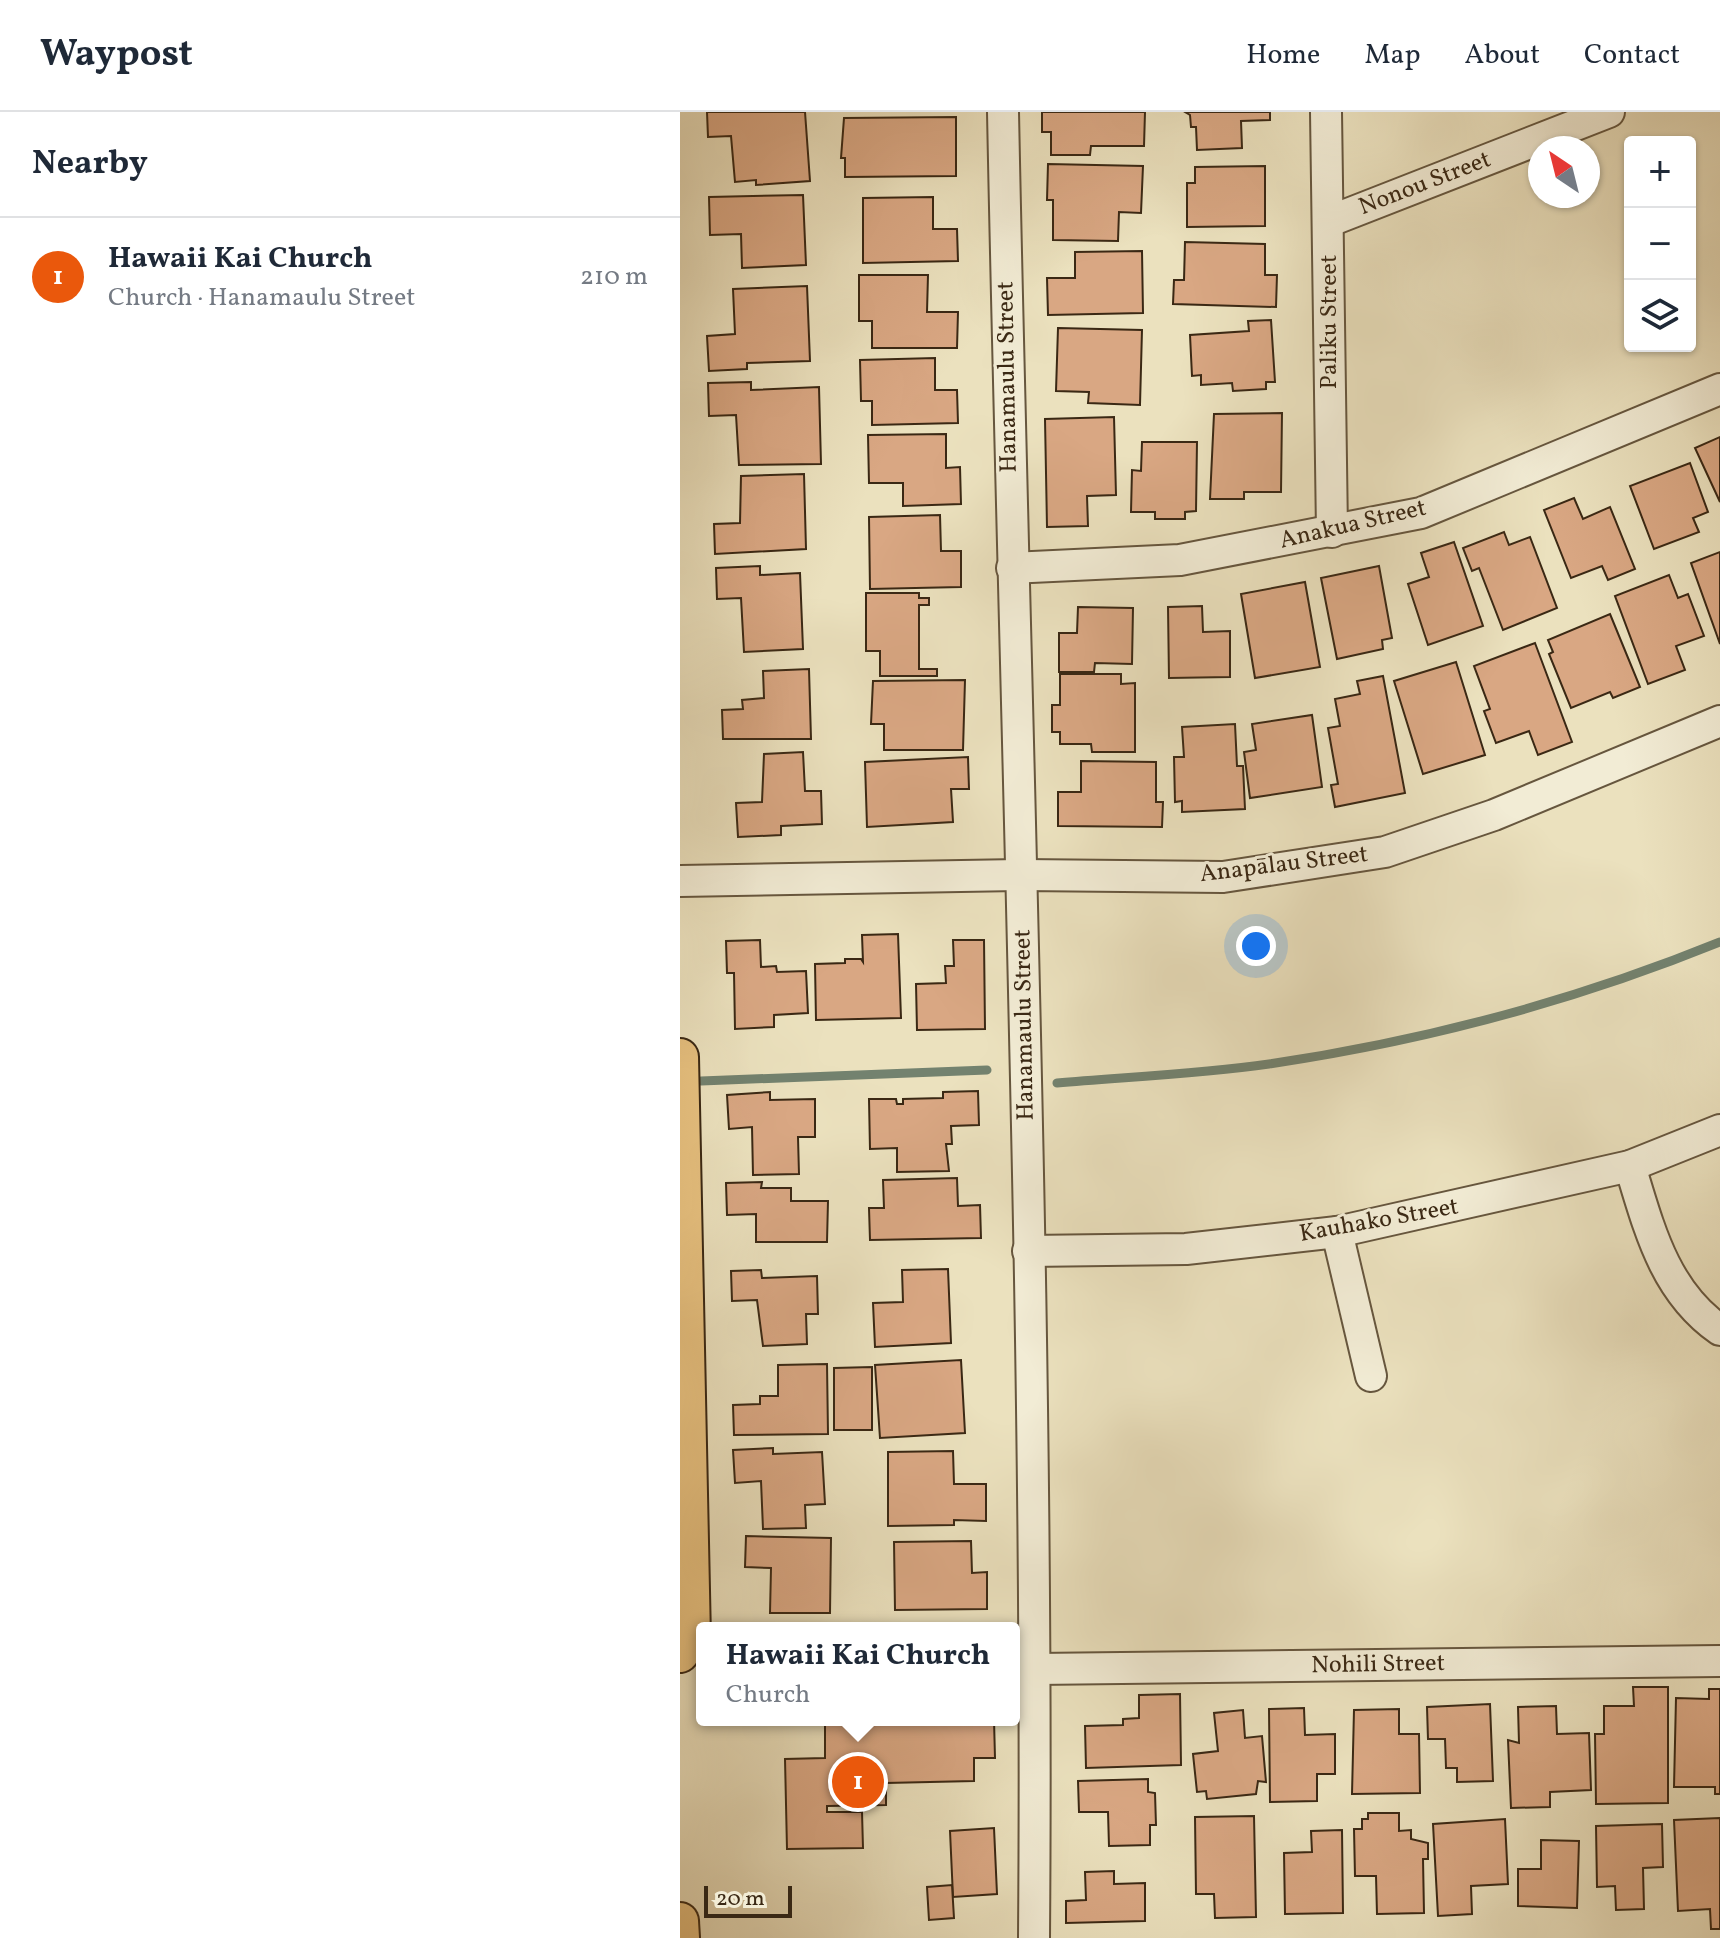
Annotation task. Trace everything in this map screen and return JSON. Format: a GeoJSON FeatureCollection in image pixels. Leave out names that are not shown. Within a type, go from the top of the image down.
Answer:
{"type":"FeatureCollection","features":[{"type":"Feature","properties":{"kind":"main road"},"geometry":{"type":"LineString","coordinates":[[680,1057],[692,1639],[680,1654]]}},
{"type":"Feature","properties":{"kind":"main road"},"geometry":{"type":"LineString","coordinates":[[680,1921],[681,1938]]}},
{"type":"Feature","properties":{"kind":"street","name":"Hanamaulu Street"},"geometry":{"type":"LineString","coordinates":[[1003,112],[1012,568],[1023,875],[1036,1669],[1034,1938]]}},
{"type":"Feature","properties":{"kind":"street","name":"Paliku Street"},"geometry":{"type":"LineString","coordinates":[[1326,112],[1330,221],[1332,532]]}},
{"type":"Feature","properties":{"kind":"street","name":"Nonou Street"},"geometry":{"type":"LineString","coordinates":[[1330,221],[1609,112]]}},
{"type":"Feature","properties":{"kind":"street","name":"Anakua Street"},"geometry":{"type":"LineString","coordinates":[[1012,568],[1180,560],[1421,513],[1720,389]]}},
{"type":"Feature","properties":{"kind":"street","name":"Anapālau Street"},"geometry":{"type":"LineString","coordinates":[[680,881],[1023,875],[1223,877],[1385,852],[1494,815],[1720,721]]}},
{"type":"Feature","properties":{"kind":"street","name":"Kauhako Street"},"geometry":{"type":"LineString","coordinates":[[1028,1251],[1186,1249],[1337,1232],[1630,1166],[1720,1130]]}},
{"type":"Feature","properties":{"kind":"street"},"geometry":{"type":"LineString","coordinates":[[1630,1166],[1656,1246],[1673,1283],[1689,1304],[1720,1330]]}},
{"type":"Feature","properties":{"kind":"street"},"geometry":{"type":"LineString","coordinates":[[1337,1232],[1371,1376]]}},
{"type":"Feature","properties":{"kind":"street","name":"Nohili Street"},"geometry":{"type":"LineString","coordinates":[[1036,1669],[1720,1661]]}},
{"type":"Feature","properties":{"kind":"building"},"geometry":{"type":"Polygon","coordinates":[[[707,112],[805,112],[810,181],[756,185],[756,180],[735,182],[731,136],[708,137],[707,112]]]}},
{"type":"Feature","properties":{"kind":"building"},"geometry":{"type":"Polygon","coordinates":[[[1042,112],[1145,112],[1144,146],[1091,146],[1090,155],[1051,155],[1051,132],[1042,132],[1042,112]]]}},
{"type":"Feature","properties":{"kind":"building"},"geometry":{"type":"Polygon","coordinates":[[[1185,112],[1270,112],[1270,120],[1241,121],[1242,148],[1197,150],[1196,127],[1191,127],[1190,115],[1185,112]]]}},
{"type":"Feature","properties":{"kind":"building"},"geometry":{"type":"Polygon","coordinates":[[[956,117],[956,176],[845,177],[845,158],[841,158],[844,118],[956,117]]]}},
{"type":"Feature","properties":{"kind":"building"},"geometry":{"type":"Polygon","coordinates":[[[1048,164],[1143,166],[1141,213],[1119,212],[1118,241],[1053,240],[1053,200],[1047,200],[1048,164]]]}},
{"type":"Feature","properties":{"kind":"building"},"geometry":{"type":"Polygon","coordinates":[[[1265,166],[1265,226],[1187,227],[1187,183],[1195,183],[1195,167],[1265,166]]]}},
{"type":"Feature","properties":{"kind":"building"},"geometry":{"type":"Polygon","coordinates":[[[803,195],[806,265],[742,268],[741,234],[710,235],[709,197],[803,195]]]}},
{"type":"Feature","properties":{"kind":"building"},"geometry":{"type":"Polygon","coordinates":[[[933,197],[933,229],[957,229],[958,261],[863,263],[863,198],[933,197]]]}},
{"type":"Feature","properties":{"kind":"building"},"geometry":{"type":"Polygon","coordinates":[[[1185,242],[1265,244],[1265,275],[1277,275],[1276,307],[1173,304],[1174,280],[1184,280],[1185,242]]]}},
{"type":"Feature","properties":{"kind":"building"},"geometry":{"type":"Polygon","coordinates":[[[1142,251],[1143,313],[1048,315],[1047,278],[1075,278],[1075,252],[1142,251]]]}},
{"type":"Feature","properties":{"kind":"building"},"geometry":{"type":"Polygon","coordinates":[[[859,275],[928,275],[927,312],[958,312],[957,348],[872,348],[872,321],[859,321],[859,275]]]}},
{"type":"Feature","properties":{"kind":"building"},"geometry":{"type":"Polygon","coordinates":[[[807,286],[810,361],[747,363],[747,369],[709,371],[707,336],[735,334],[733,289],[807,286]]]}},
{"type":"Feature","properties":{"kind":"building"},"geometry":{"type":"Polygon","coordinates":[[[1271,320],[1275,382],[1266,382],[1266,389],[1233,391],[1232,383],[1201,385],[1201,375],[1192,376],[1190,335],[1249,331],[1248,321],[1271,320]]]}},
{"type":"Feature","properties":{"kind":"building"},"geometry":{"type":"Polygon","coordinates":[[[1058,328],[1142,330],[1140,405],[1088,403],[1089,392],[1056,391],[1058,328]]]}},
{"type":"Feature","properties":{"kind":"building"},"geometry":{"type":"Polygon","coordinates":[[[935,358],[935,390],[957,390],[958,423],[872,425],[872,401],[861,401],[860,360],[935,358]]]}},
{"type":"Feature","properties":{"kind":"building"},"geometry":{"type":"Polygon","coordinates":[[[751,382],[751,390],[819,387],[821,464],[739,465],[736,415],[709,416],[708,383],[751,382]]]}},
{"type":"Feature","properties":{"kind":"building"},"geometry":{"type":"Polygon","coordinates":[[[1282,413],[1281,492],[1244,492],[1244,499],[1210,499],[1214,414],[1282,413]]]}},
{"type":"Feature","properties":{"kind":"building"},"geometry":{"type":"Polygon","coordinates":[[[1114,417],[1116,495],[1087,496],[1088,526],[1047,527],[1045,419],[1114,417]]]}},
{"type":"Feature","properties":{"kind":"building"},"geometry":{"type":"Polygon","coordinates":[[[946,434],[946,468],[960,467],[961,504],[903,506],[903,483],[869,483],[868,435],[946,434]]]}},
{"type":"Feature","properties":{"kind":"building"},"geometry":{"type":"Polygon","coordinates":[[[1720,437],[1720,502],[1695,448],[1720,437]]]}},
{"type":"Feature","properties":{"kind":"building"},"geometry":{"type":"Polygon","coordinates":[[[1142,442],[1197,442],[1196,511],[1185,512],[1185,519],[1155,519],[1155,512],[1131,512],[1132,470],[1141,471],[1142,442]]]}},
{"type":"Feature","properties":{"kind":"building"},"geometry":{"type":"Polygon","coordinates":[[[1690,463],[1708,512],[1693,518],[1699,532],[1654,549],[1630,486],[1690,463]]]}},
{"type":"Feature","properties":{"kind":"building"},"geometry":{"type":"Polygon","coordinates":[[[804,474],[806,549],[715,554],[714,524],[740,523],[741,476],[804,474]]]}},
{"type":"Feature","properties":{"kind":"building"},"geometry":{"type":"Polygon","coordinates":[[[1574,498],[1583,519],[1610,507],[1635,569],[1608,580],[1602,566],[1571,578],[1544,510],[1574,498]]]}},
{"type":"Feature","properties":{"kind":"building"},"geometry":{"type":"Polygon","coordinates":[[[940,515],[941,551],[961,551],[961,587],[870,589],[869,517],[940,515]]]}},
{"type":"Feature","properties":{"kind":"building"},"geometry":{"type":"Polygon","coordinates":[[[1504,532],[1509,545],[1530,537],[1557,608],[1503,630],[1479,568],[1472,571],[1463,548],[1504,532]]]}},
{"type":"Feature","properties":{"kind":"building"},"geometry":{"type":"Polygon","coordinates":[[[1454,542],[1483,626],[1428,645],[1408,584],[1429,577],[1421,553],[1454,542]]]}},
{"type":"Feature","properties":{"kind":"building"},"geometry":{"type":"Polygon","coordinates":[[[1720,552],[1720,644],[1691,563],[1720,552]]]}},
{"type":"Feature","properties":{"kind":"building"},"geometry":{"type":"Polygon","coordinates":[[[760,566],[760,575],[800,573],[803,649],[744,652],[741,598],[717,599],[716,568],[760,566]]]}},
{"type":"Feature","properties":{"kind":"building"},"geometry":{"type":"Polygon","coordinates":[[[1379,566],[1392,638],[1382,640],[1383,649],[1337,659],[1321,578],[1379,566]]]}},
{"type":"Feature","properties":{"kind":"building"},"geometry":{"type":"Polygon","coordinates":[[[1669,575],[1678,598],[1688,594],[1704,636],[1676,646],[1685,670],[1648,684],[1615,596],[1669,575]]]}},
{"type":"Feature","properties":{"kind":"building"},"geometry":{"type":"Polygon","coordinates":[[[1305,582],[1320,667],[1255,678],[1241,594],[1305,582]]]}},
{"type":"Feature","properties":{"kind":"building"},"geometry":{"type":"Polygon","coordinates":[[[866,593],[919,593],[919,598],[929,598],[929,605],[919,605],[919,669],[937,669],[937,676],[880,676],[880,651],[866,651],[866,593]]]}},
{"type":"Feature","properties":{"kind":"building"},"geometry":{"type":"Polygon","coordinates":[[[1202,606],[1203,632],[1230,631],[1230,677],[1169,678],[1168,607],[1202,606]]]}},
{"type":"Feature","properties":{"kind":"building"},"geometry":{"type":"Polygon","coordinates":[[[1078,607],[1133,608],[1132,664],[1095,663],[1094,672],[1059,672],[1059,633],[1077,633],[1078,607]]]}},
{"type":"Feature","properties":{"kind":"building"},"geometry":{"type":"Polygon","coordinates":[[[1610,614],[1640,687],[1613,698],[1610,692],[1571,708],[1549,654],[1553,652],[1548,640],[1610,614]]]}},
{"type":"Feature","properties":{"kind":"building"},"geometry":{"type":"Polygon","coordinates":[[[1535,643],[1572,742],[1538,755],[1529,731],[1496,743],[1484,711],[1490,709],[1474,666],[1535,643]]]}},
{"type":"Feature","properties":{"kind":"building"},"geometry":{"type":"Polygon","coordinates":[[[1456,662],[1485,755],[1423,774],[1394,681],[1456,662]]]}},
{"type":"Feature","properties":{"kind":"building"},"geometry":{"type":"Polygon","coordinates":[[[809,669],[811,739],[723,739],[722,710],[743,709],[742,700],[764,698],[763,671],[809,669]]]}},
{"type":"Feature","properties":{"kind":"building"},"geometry":{"type":"Polygon","coordinates":[[[1060,674],[1121,674],[1121,684],[1135,683],[1135,752],[1092,752],[1091,744],[1060,744],[1060,732],[1052,732],[1052,705],[1060,705],[1060,674]]]}},
{"type":"Feature","properties":{"kind":"building"},"geometry":{"type":"Polygon","coordinates":[[[1383,676],[1405,793],[1335,807],[1331,785],[1338,784],[1328,728],[1340,726],[1335,699],[1360,694],[1357,681],[1383,676]]]}},
{"type":"Feature","properties":{"kind":"building"},"geometry":{"type":"Polygon","coordinates":[[[965,680],[963,750],[884,750],[884,724],[871,724],[873,681],[965,680]]]}},
{"type":"Feature","properties":{"kind":"building"},"geometry":{"type":"Polygon","coordinates":[[[1312,715],[1322,787],[1250,798],[1244,752],[1256,750],[1252,724],[1312,715]]]}},
{"type":"Feature","properties":{"kind":"building"},"geometry":{"type":"Polygon","coordinates":[[[1235,724],[1237,766],[1243,766],[1245,809],[1182,812],[1182,801],[1175,802],[1174,757],[1184,757],[1182,727],[1235,724]]]}},
{"type":"Feature","properties":{"kind":"building"},"geometry":{"type":"Polygon","coordinates":[[[803,752],[805,791],[821,791],[822,824],[781,826],[781,835],[738,837],[736,803],[762,802],[764,754],[803,752]]]}},
{"type":"Feature","properties":{"kind":"building"},"geometry":{"type":"Polygon","coordinates":[[[968,757],[969,789],[951,789],[953,822],[867,827],[865,762],[968,757]]]}},
{"type":"Feature","properties":{"kind":"building"},"geometry":{"type":"Polygon","coordinates":[[[1081,761],[1156,762],[1156,802],[1163,802],[1162,827],[1058,826],[1058,792],[1081,792],[1081,761]]]}},
{"type":"Feature","properties":{"kind":"building"},"geometry":{"type":"Polygon","coordinates":[[[898,934],[901,1018],[816,1020],[815,964],[845,963],[845,959],[861,959],[863,962],[862,935],[898,934]]]}},
{"type":"Feature","properties":{"kind":"building"},"geometry":{"type":"Polygon","coordinates":[[[760,940],[761,967],[776,966],[777,972],[806,971],[808,1013],[774,1015],[774,1027],[735,1029],[734,973],[727,973],[726,941],[760,940]]]}},
{"type":"Feature","properties":{"kind":"building"},"geometry":{"type":"Polygon","coordinates":[[[953,940],[984,940],[985,1029],[917,1030],[916,984],[946,983],[945,966],[954,966],[953,940]]]}},
{"type":"Feature","properties":{"kind":"building"},"geometry":{"type":"Polygon","coordinates":[[[978,1091],[979,1125],[951,1126],[952,1144],[946,1144],[949,1171],[897,1172],[897,1148],[870,1149],[869,1099],[896,1099],[897,1104],[903,1104],[903,1099],[943,1098],[943,1092],[978,1091]]]}},
{"type":"Feature","properties":{"kind":"building"},"geometry":{"type":"Polygon","coordinates":[[[770,1092],[770,1100],[815,1099],[815,1137],[798,1137],[799,1174],[753,1175],[752,1127],[729,1129],[727,1095],[770,1092]]]}},
{"type":"Feature","properties":{"kind":"building"},"geometry":{"type":"Polygon","coordinates":[[[957,1178],[958,1206],[980,1205],[981,1238],[870,1240],[869,1208],[884,1208],[883,1180],[957,1178]]]}},
{"type":"Feature","properties":{"kind":"building"},"geometry":{"type":"Polygon","coordinates":[[[762,1182],[761,1188],[791,1188],[791,1201],[828,1201],[827,1242],[756,1242],[756,1214],[727,1215],[726,1183],[762,1182]]]}},
{"type":"Feature","properties":{"kind":"building"},"geometry":{"type":"Polygon","coordinates":[[[948,1269],[951,1343],[875,1347],[873,1303],[903,1302],[902,1270],[948,1269]]]}},
{"type":"Feature","properties":{"kind":"building"},"geometry":{"type":"Polygon","coordinates":[[[761,1270],[762,1278],[817,1276],[818,1314],[806,1314],[807,1344],[763,1346],[757,1300],[732,1301],[731,1271],[761,1270]]]}},
{"type":"Feature","properties":{"kind":"building"},"geometry":{"type":"Polygon","coordinates":[[[961,1360],[965,1433],[880,1438],[875,1365],[961,1360]]]}},
{"type":"Feature","properties":{"kind":"building"},"geometry":{"type":"Polygon","coordinates":[[[827,1364],[828,1434],[734,1435],[733,1405],[760,1404],[760,1396],[778,1396],[778,1365],[827,1364]]]}},
{"type":"Feature","properties":{"kind":"building"},"geometry":{"type":"Polygon","coordinates":[[[872,1367],[872,1430],[834,1430],[834,1368],[872,1367]]]}},
{"type":"Feature","properties":{"kind":"building"},"geometry":{"type":"Polygon","coordinates":[[[773,1448],[773,1454],[822,1452],[825,1504],[805,1505],[806,1528],[763,1529],[761,1481],[735,1483],[733,1450],[773,1448]]]}},
{"type":"Feature","properties":{"kind":"building"},"geometry":{"type":"Polygon","coordinates":[[[953,1451],[954,1484],[986,1484],[986,1521],[954,1520],[954,1525],[888,1526],[888,1452],[953,1451]]]}},
{"type":"Feature","properties":{"kind":"building"},"geometry":{"type":"Polygon","coordinates":[[[746,1536],[831,1538],[830,1613],[770,1613],[771,1568],[745,1567],[746,1536]]]}},
{"type":"Feature","properties":{"kind":"building"},"geometry":{"type":"Polygon","coordinates":[[[971,1541],[972,1573],[987,1572],[987,1609],[895,1610],[894,1542],[971,1541]]]}},
{"type":"Feature","properties":{"kind":"building"},"geometry":{"type":"Polygon","coordinates":[[[1633,1687],[1668,1687],[1668,1803],[1596,1804],[1595,1734],[1604,1734],[1604,1706],[1634,1706],[1633,1687]]]}},
{"type":"Feature","properties":{"kind":"building"},"geometry":{"type":"Polygon","coordinates":[[[1709,1689],[1720,1689],[1720,1794],[1715,1794],[1715,1787],[1674,1787],[1676,1698],[1709,1699],[1709,1689]]]}},
{"type":"Feature","properties":{"kind":"building"},"geometry":{"type":"Polygon","coordinates":[[[1180,1694],[1181,1765],[1086,1768],[1085,1726],[1123,1725],[1123,1719],[1139,1718],[1139,1695],[1180,1694]]]}},
{"type":"Feature","properties":{"kind":"building"},"geometry":{"type":"Polygon","coordinates":[[[1490,1704],[1493,1781],[1457,1782],[1457,1768],[1446,1768],[1445,1739],[1428,1739],[1427,1707],[1490,1704]]]}},
{"type":"Feature","properties":{"kind":"building"},"geometry":{"type":"Polygon","coordinates":[[[1556,1706],[1557,1734],[1589,1733],[1591,1790],[1550,1792],[1550,1807],[1511,1808],[1508,1740],[1519,1743],[1518,1707],[1556,1706]]]}},
{"type":"Feature","properties":{"kind":"building"},"geometry":{"type":"Polygon","coordinates":[[[1304,1708],[1305,1735],[1335,1734],[1335,1774],[1317,1774],[1317,1801],[1270,1802],[1269,1709],[1304,1708]]]}},
{"type":"Feature","properties":{"kind":"building"},"geometry":{"type":"Polygon","coordinates":[[[1399,1709],[1399,1734],[1419,1734],[1420,1793],[1352,1794],[1354,1710],[1399,1709]]]}},
{"type":"Feature","properties":{"kind":"building"},"geometry":{"type":"Polygon","coordinates":[[[1243,1710],[1245,1738],[1262,1736],[1266,1782],[1258,1781],[1256,1794],[1207,1799],[1206,1791],[1197,1792],[1193,1754],[1218,1751],[1214,1713],[1243,1710]]]}},
{"type":"Feature","properties":{"kind":"building"},"geometry":{"type":"Polygon","coordinates":[[[825,1726],[994,1726],[995,1758],[974,1758],[974,1781],[886,1783],[886,1805],[827,1806],[827,1812],[862,1812],[863,1848],[787,1849],[785,1759],[825,1758],[825,1726]]]}},
{"type":"Feature","properties":{"kind":"building"},"geometry":{"type":"Polygon","coordinates":[[[1148,1779],[1148,1792],[1155,1793],[1156,1825],[1150,1825],[1150,1845],[1109,1846],[1108,1812],[1079,1812],[1078,1781],[1148,1779]]]}},
{"type":"Feature","properties":{"kind":"building"},"geometry":{"type":"Polygon","coordinates":[[[1368,1813],[1399,1813],[1399,1831],[1411,1830],[1411,1839],[1428,1843],[1428,1859],[1423,1859],[1424,1913],[1377,1914],[1376,1876],[1355,1876],[1354,1829],[1362,1829],[1362,1819],[1368,1819],[1368,1813]]]}},
{"type":"Feature","properties":{"kind":"building"},"geometry":{"type":"Polygon","coordinates":[[[1254,1816],[1256,1917],[1215,1918],[1214,1894],[1196,1894],[1195,1817],[1254,1816]]]}},
{"type":"Feature","properties":{"kind":"building"},"geometry":{"type":"Polygon","coordinates":[[[1720,1818],[1720,1929],[1711,1929],[1710,1909],[1678,1911],[1674,1820],[1720,1818]]]}},
{"type":"Feature","properties":{"kind":"building"},"geometry":{"type":"Polygon","coordinates":[[[1505,1819],[1508,1884],[1471,1886],[1472,1914],[1438,1916],[1433,1824],[1505,1819]]]}},
{"type":"Feature","properties":{"kind":"building"},"geometry":{"type":"Polygon","coordinates":[[[1662,1824],[1663,1867],[1643,1868],[1644,1909],[1616,1910],[1615,1886],[1597,1887],[1596,1826],[1662,1824]]]}},
{"type":"Feature","properties":{"kind":"building"},"geometry":{"type":"Polygon","coordinates":[[[994,1828],[997,1894],[953,1897],[950,1831],[994,1828]]]}},
{"type":"Feature","properties":{"kind":"building"},"geometry":{"type":"Polygon","coordinates":[[[1342,1830],[1343,1913],[1285,1914],[1284,1853],[1312,1852],[1311,1831],[1342,1830]]]}},
{"type":"Feature","properties":{"kind":"building"},"geometry":{"type":"Polygon","coordinates":[[[1541,1840],[1579,1841],[1577,1908],[1518,1906],[1518,1869],[1541,1869],[1541,1840]]]}},
{"type":"Feature","properties":{"kind":"building"},"geometry":{"type":"Polygon","coordinates":[[[1114,1871],[1114,1884],[1145,1883],[1145,1921],[1066,1923],[1066,1901],[1086,1900],[1085,1872],[1114,1871]]]}},
{"type":"Feature","properties":{"kind":"building"},"geometry":{"type":"Polygon","coordinates":[[[952,1885],[954,1918],[929,1920],[927,1887],[952,1885]]]}},
{"type":"Feature","properties":{"kind":"waterway"},"geometry":{"type":"LineString","coordinates":[[1057,1083],[1243,1067],[1384,1044],[1554,1000],[1610,983],[1720,942]]}},
{"type":"Feature","properties":{"kind":"waterway"},"geometry":{"type":"LineString","coordinates":[[701,1081],[987,1070]]}},
{"type":"Feature","properties":{"kind":"place","name":"Hawaii Kai Church"},"geometry":{"type":"Point","coordinates":[858,1782]}}]}
